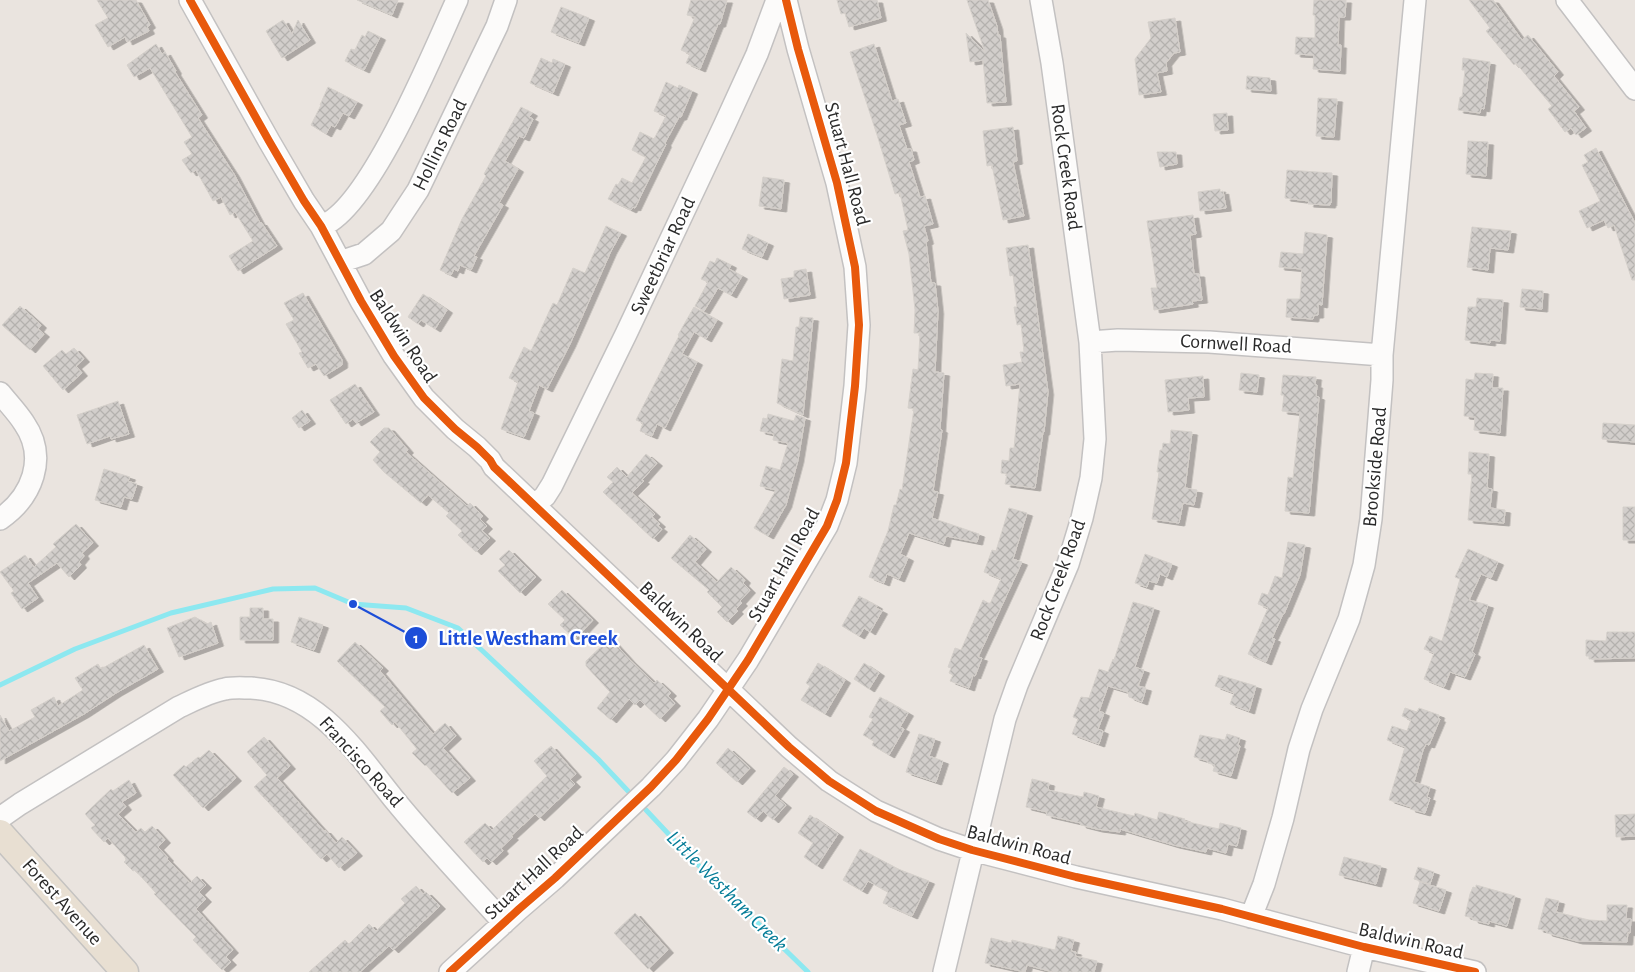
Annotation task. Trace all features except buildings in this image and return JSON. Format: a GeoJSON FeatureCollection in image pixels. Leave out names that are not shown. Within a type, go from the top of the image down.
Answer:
{"type":"FeatureCollection","features":[{"type":"Feature","properties":{"kind":"main road","name":"Forest Avenue"},"geometry":{"type":"LineString","coordinates":[[0,833],[125,972]]}},
{"type":"Feature","properties":{"kind":"street","name":"Baldwin Road"},"geometry":{"type":"LineString","coordinates":[[190,0],[394,356],[415,387],[455,429],[490,460],[494,467],[789,747],[837,786],[876,811],[939,839],[972,850],[1076,877],[1251,917],[1364,948],[1474,972]]}},
{"type":"Feature","properties":{"kind":"street"},"geometry":{"type":"LineString","coordinates":[[321,226],[337,216],[356,196],[372,174],[390,142],[458,0]]}},
{"type":"Feature","properties":{"kind":"street","name":"Hollins Road"},"geometry":{"type":"LineString","coordinates":[[340,262],[364,254],[392,231],[418,190],[497,26],[506,0]]}},
{"type":"Feature","properties":{"kind":"street","name":"Sweetbriar Road"},"geometry":{"type":"LineString","coordinates":[[535,505],[552,486],[626,334],[757,54],[777,0]]}},
{"type":"Feature","properties":{"kind":"street","name":"Stuart Hall Road"},"geometry":{"type":"LineString","coordinates":[[450,972],[555,878],[652,786],[681,753],[729,690],[748,660],[827,526],[837,500],[846,463],[855,386],[859,324],[855,267],[837,183],[798,50],[786,0]]}},
{"type":"Feature","properties":{"kind":"street","name":"Rock Creek Road"},"geometry":{"type":"LineString","coordinates":[[944,972],[1005,719],[1017,685],[1068,564],[1082,518],[1091,478],[1095,439],[1090,342],[1052,63],[1041,0]]}},
{"type":"Feature","properties":{"kind":"street","name":"Brookside Road"},"geometry":{"type":"LineString","coordinates":[[1251,917],[1264,884],[1304,733],[1349,620],[1362,574],[1371,519],[1382,380],[1382,354],[1416,0]]}},
{"type":"Feature","properties":{"kind":"street"},"geometry":{"type":"LineString","coordinates":[[1567,0],[1631,78]]}},
{"type":"Feature","properties":{"kind":"street","name":"Cornwell Road"},"geometry":{"type":"LineString","coordinates":[[1090,342],[1118,340],[1209,342],[1382,354]]}},
{"type":"Feature","properties":{"kind":"street"},"geometry":{"type":"LineString","coordinates":[[0,393],[25,423],[34,444],[36,464],[28,492],[0,520]]}},
{"type":"Feature","properties":{"kind":"street","name":"Francisco Road"},"geometry":{"type":"LineString","coordinates":[[0,818],[179,707],[225,688],[261,688],[280,692],[310,707],[342,737],[371,768],[393,798],[504,923]]}},
{"type":"Feature","properties":{"kind":"street"},"geometry":{"type":"LineString","coordinates":[[1358,972],[1364,948]]}},
{"type":"Feature","properties":{"kind":"waterway","name":"Little Westham Creek"},"geometry":{"type":"LineString","coordinates":[[0,685],[75,649],[171,613],[273,589],[315,588],[353,604],[406,608],[458,628],[598,759],[628,791]]}},
{"type":"Feature","properties":{"kind":"waterway","name":"Little Westham Creek"},"geometry":{"type":"LineString","coordinates":[[646,810],[691,858],[808,972]]}},
{"type":"Feature","properties":{"kind":"cycle path"},"geometry":{"type":"LineString","coordinates":[[190,0],[269,141],[321,226],[361,301],[394,356],[424,398],[789,747],[829,781],[876,811],[939,839],[972,850],[1076,877],[1222,909],[1364,947],[1475,972]]}},
{"type":"Feature","properties":{"kind":"cycle path"},"geometry":{"type":"LineString","coordinates":[[450,972],[555,878],[651,787],[676,760],[708,719],[748,660],[827,526],[837,500],[846,463],[855,386],[859,325],[855,267],[837,183],[798,49],[786,0]]}},
{"type":"Feature","properties":{"kind":"place","name":"Little Westham Creek"},"geometry":{"type":"Point","coordinates":[353,604]}}]}
